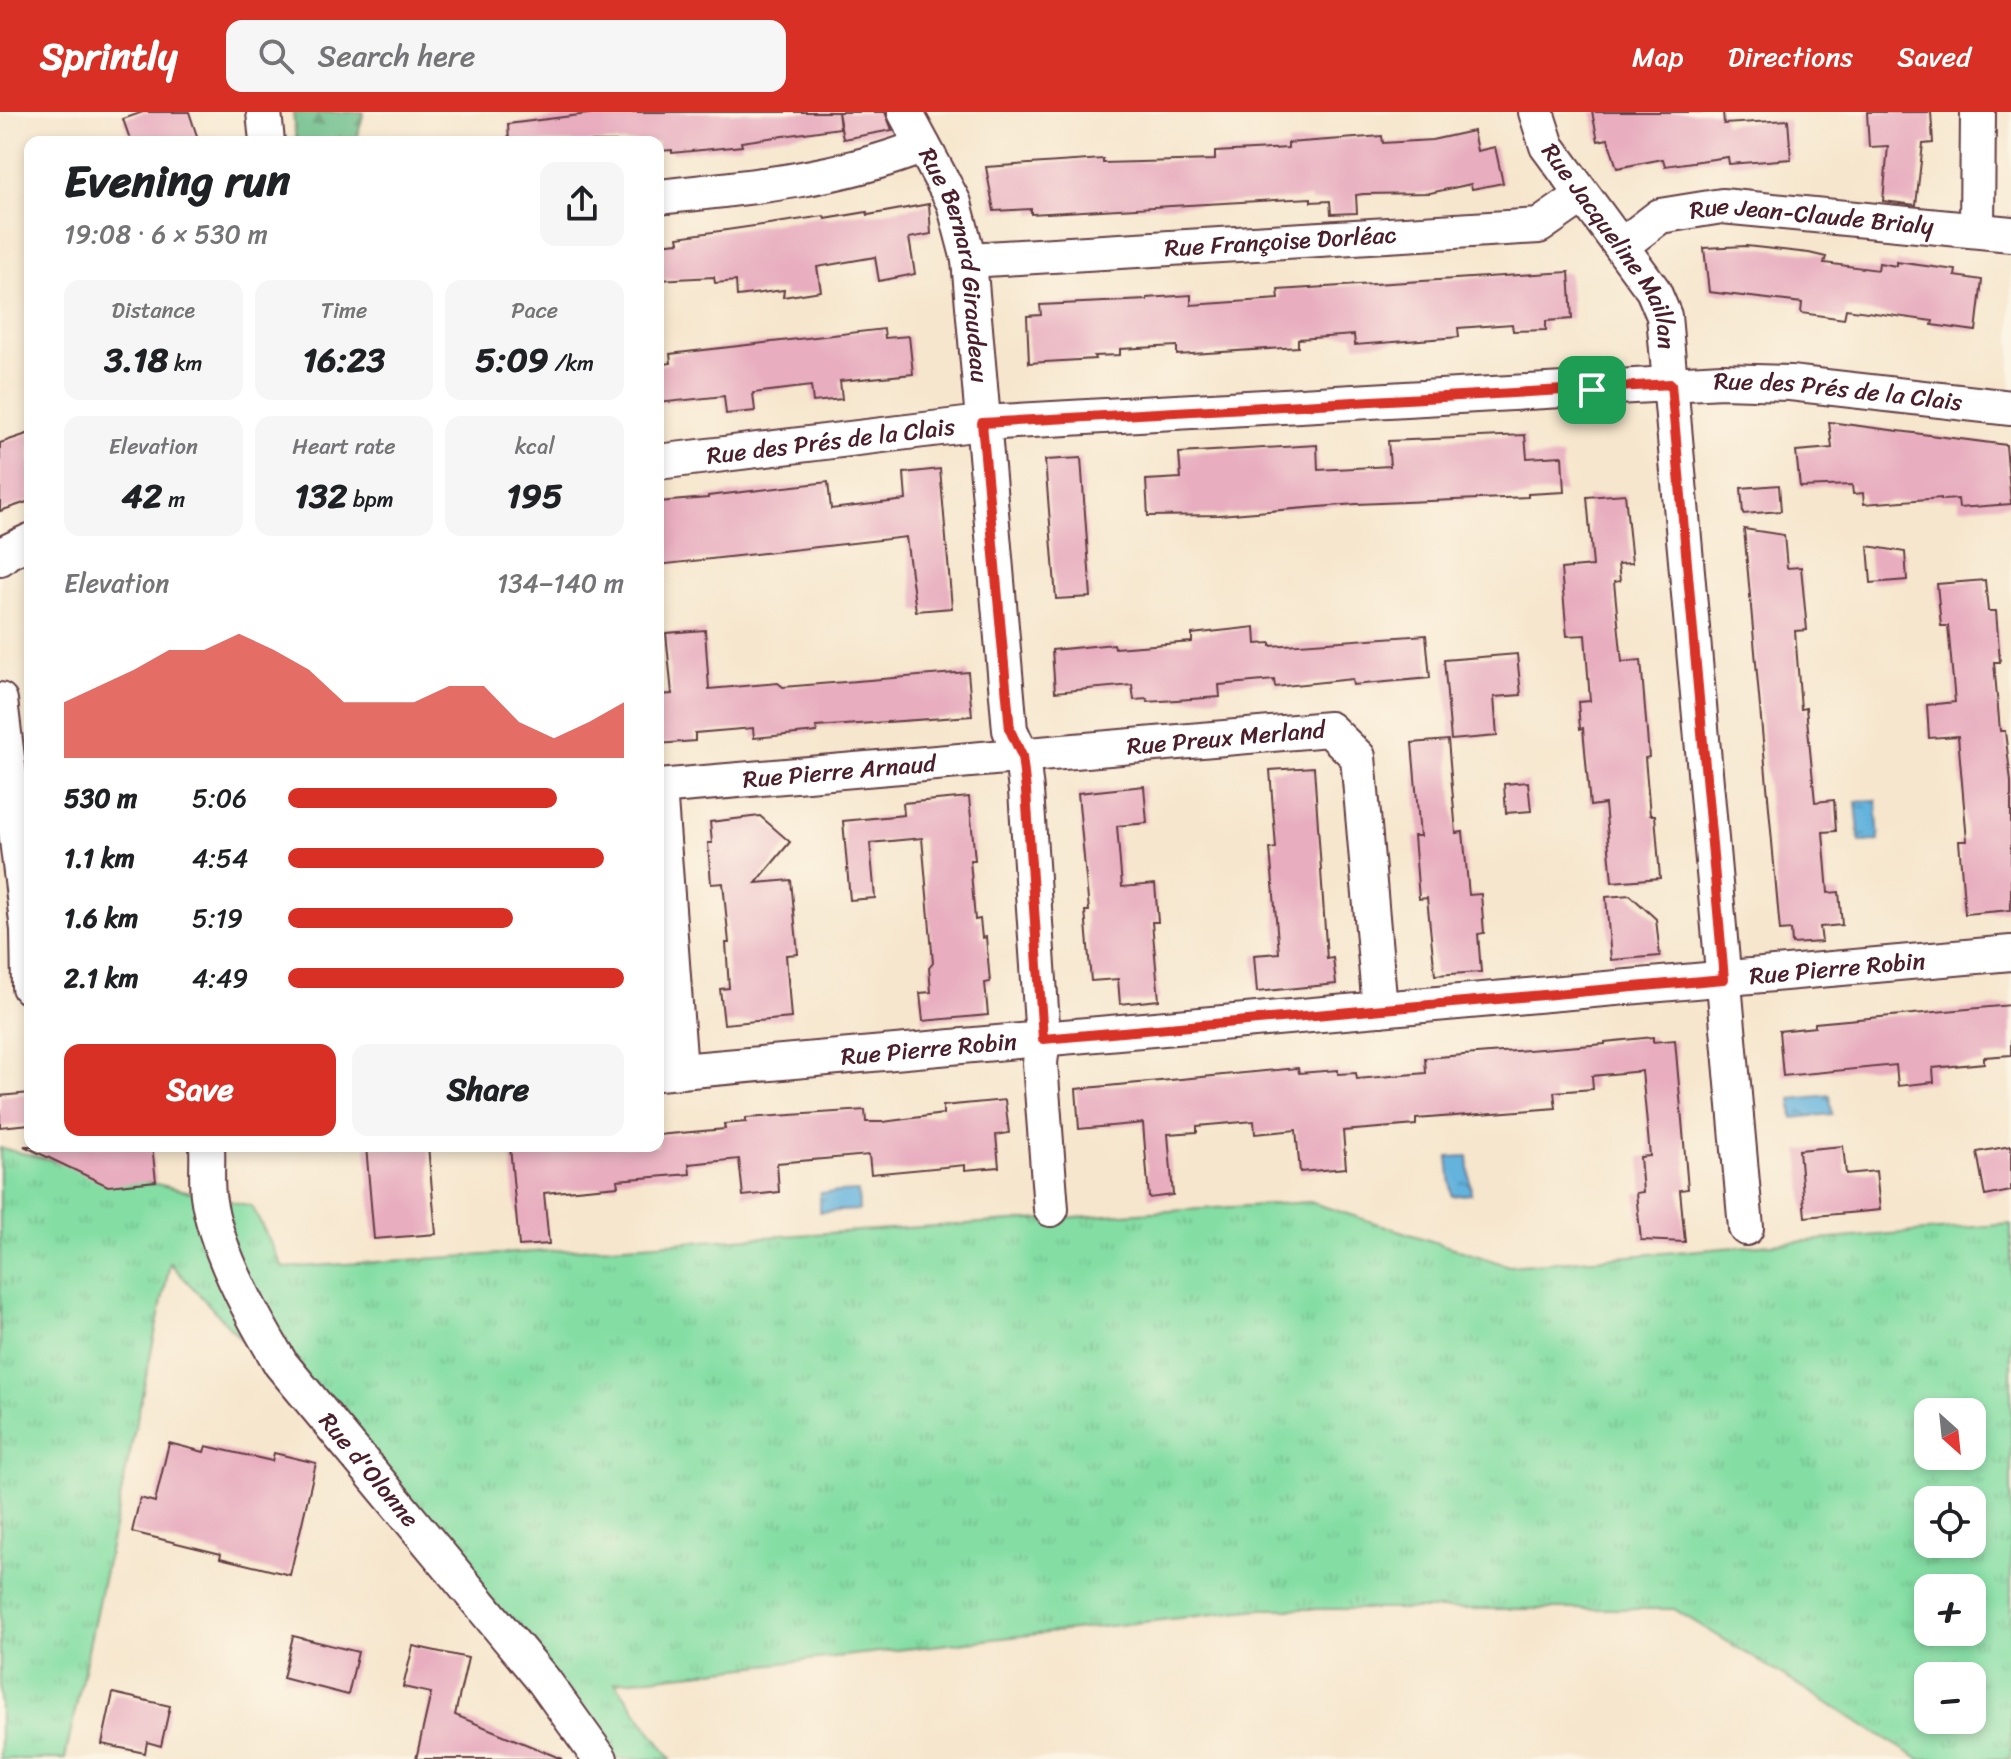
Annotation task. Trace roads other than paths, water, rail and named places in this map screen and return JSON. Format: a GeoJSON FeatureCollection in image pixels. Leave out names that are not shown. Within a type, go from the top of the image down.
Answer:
{"type":"FeatureCollection","features":[{"type":"Feature","properties":{"kind":"street"},"geometry":{"type":"LineString","coordinates":[[264,112],[266,136]]}},
{"type":"Feature","properties":{"kind":"street","name":"Rue Bernard Giraudeau"},"geometry":{"type":"LineString","coordinates":[[905,112],[954,203],[969,260],[1010,730],[1022,756],[1043,1039],[1040,1063],[1051,1209]]}},
{"type":"Feature","properties":{"kind":"street","name":"Rue Jacqueline Maillan"},"geometry":{"type":"LineString","coordinates":[[1536,112],[1547,146],[1653,290],[1664,316],[1746,1228]]}},
{"type":"Feature","properties":{"kind":"street"},"geometry":{"type":"LineString","coordinates":[[1977,229],[1978,112]]}},
{"type":"Feature","properties":{"kind":"street"},"geometry":{"type":"LineString","coordinates":[[664,196],[735,189],[865,166],[923,146]]}},
{"type":"Feature","properties":{"kind":"street","name":"Rue Françoise Dorléac"},"geometry":{"type":"LineString","coordinates":[[969,260],[1539,226],[1582,196]]}},
{"type":"Feature","properties":{"kind":"street","name":"Rue Jean-Claude Brialy"},"geometry":{"type":"LineString","coordinates":[[1621,246],[1660,216],[1722,206],[2011,234]]}},
{"type":"Feature","properties":{"kind":"street","name":"Rue des Prés de la Clais"},"geometry":{"type":"LineString","coordinates":[[664,461],[982,423],[1722,381],[1790,383],[2011,408]]}},
{"type":"Feature","properties":{"kind":"street"},"geometry":{"type":"LineString","coordinates":[[0,558],[24,544]]}},
{"type":"Feature","properties":{"kind":"street"},"geometry":{"type":"LineString","coordinates":[[0,700],[24,897]]}},
{"type":"Feature","properties":{"kind":"street","name":"Rue Preux Merland"},"geometry":{"type":"LineString","coordinates":[[1022,756],[1329,729],[1358,757],[1380,1009]]}},
{"type":"Feature","properties":{"kind":"street","name":"Rue Pierre Arnaud"},"geometry":{"type":"LineString","coordinates":[[664,786],[1022,756]]}},
{"type":"Feature","properties":{"kind":"street","name":"Rue Pierre Arnaud"},"geometry":{"type":"LineString","coordinates":[[664,942],[669,1072]]}},
{"type":"Feature","properties":{"kind":"street","name":"Rue Pierre Robin"},"geometry":{"type":"LineString","coordinates":[[669,1072],[2011,953]]}},
{"type":"Feature","properties":{"kind":"street","name":"Rue d'Olonne"},"geometry":{"type":"LineString","coordinates":[[207,1152],[212,1215],[248,1310],[281,1364],[544,1681],[600,1759]]}},
{"type":"Feature","properties":{"kind":"water"},"geometry":{"type":"Polygon","coordinates":[[[1876,800],[1879,841],[1860,842],[1856,802],[1876,800]]]}},
{"type":"Feature","properties":{"kind":"water"},"geometry":{"type":"Polygon","coordinates":[[[1830,1095],[1832,1114],[1793,1118],[1791,1099],[1830,1095]]]}},
{"type":"Feature","properties":{"kind":"water"},"geometry":{"type":"Polygon","coordinates":[[[1468,1156],[1471,1194],[1452,1196],[1448,1157],[1468,1156]]]}},
{"type":"Feature","properties":{"kind":"water"},"geometry":{"type":"Polygon","coordinates":[[[858,1191],[859,1210],[820,1212],[820,1193],[858,1191]]]}}]}
